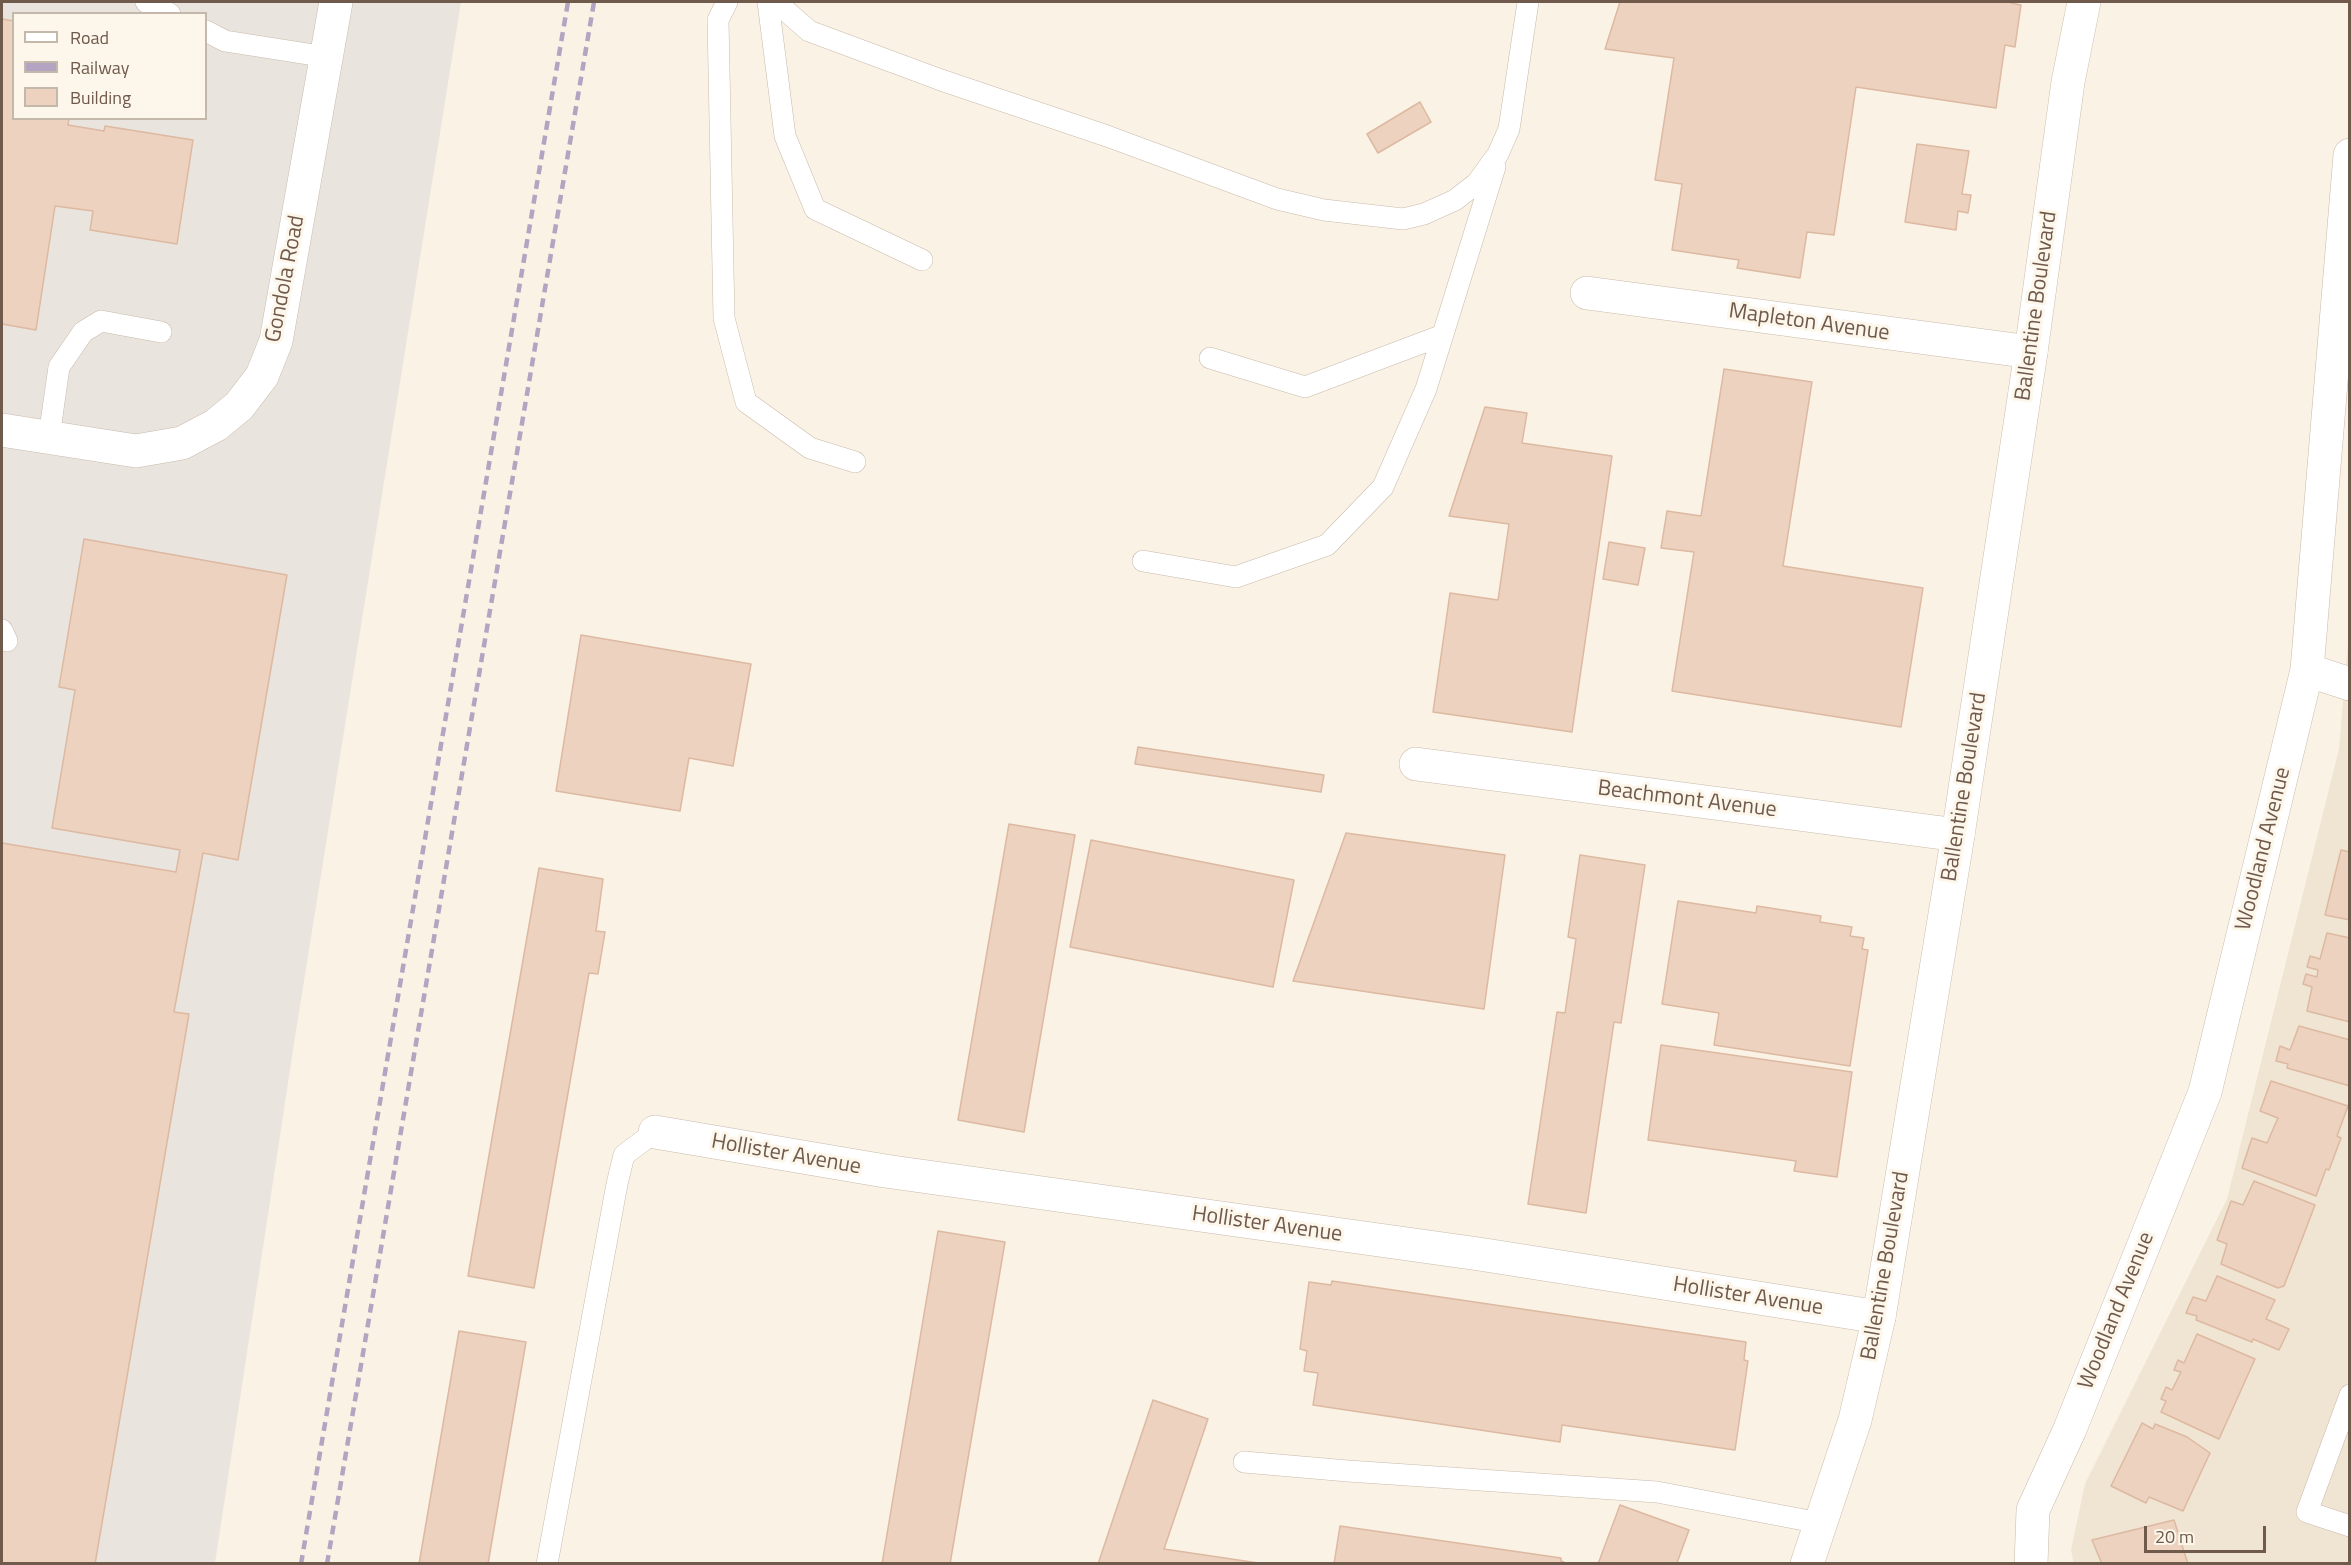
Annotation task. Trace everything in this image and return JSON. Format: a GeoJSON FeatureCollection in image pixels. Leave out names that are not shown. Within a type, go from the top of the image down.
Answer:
{"type":"FeatureCollection","features":[{"type":"Feature","properties":{"kind":"street","name":"Gondola Road"},"geometry":{"type":"LineString","coordinates":[[2,430],[136,451],[182,443],[216,426],[239,406],[262,376],[276,340],[336,2]]}},
{"type":"Feature","properties":{"kind":"street","name":"Ballentine Boulevard"},"geometry":{"type":"LineString","coordinates":[[1807,1563],[1856,1420],[1879,1317],[1958,835],[2031,352],[2068,82],[2084,2]]}},
{"type":"Feature","properties":{"kind":"street","name":"Woodland Avenue"},"geometry":{"type":"LineString","coordinates":[[2031,1563],[2033,1510],[2070,1429],[2205,1092],[2307,670],[2349,159]]}},
{"type":"Feature","properties":{"kind":"street","name":"Mapleton Avenue"},"geometry":{"type":"LineString","coordinates":[[1587,293],[2031,352]]}},
{"type":"Feature","properties":{"kind":"street"},"geometry":{"type":"LineString","coordinates":[[2307,670],[2349,684]]}},
{"type":"Feature","properties":{"kind":"street","name":"Beachmont Avenue"},"geometry":{"type":"LineString","coordinates":[[1416,764],[1958,835]]}},
{"type":"Feature","properties":{"kind":"street","name":"Hollister Avenue"},"geometry":{"type":"LineString","coordinates":[[655,1132],[885,1172],[1479,1254],[1879,1317]]}},
{"type":"Feature","properties":{"kind":"lane"},"geometry":{"type":"LineString","coordinates":[[146,2],[166,12]]}},
{"type":"Feature","properties":{"kind":"lane"},"geometry":{"type":"LineString","coordinates":[[727,2],[718,20],[724,318],[746,402],[810,448],[855,462]]}},
{"type":"Feature","properties":{"kind":"lane"},"geometry":{"type":"LineString","coordinates":[[768,2],[785,136],[815,209],[922,260]]}},
{"type":"Feature","properties":{"kind":"lane"},"geometry":{"type":"LineString","coordinates":[[776,2],[809,31],[941,80],[1107,136],[1277,199],[1324,210],[1403,219],[1424,214],[1455,200],[1477,183],[1498,154],[1509,129],[1528,2]]}},
{"type":"Feature","properties":{"kind":"lane"},"geometry":{"type":"LineString","coordinates":[[207,32],[225,41],[327,57]]}},
{"type":"Feature","properties":{"kind":"lane"},"geometry":{"type":"LineString","coordinates":[[1143,561],[1236,577],[1327,545],[1383,487],[1425,389],[1503,143]]}},
{"type":"Feature","properties":{"kind":"lane"},"geometry":{"type":"LineString","coordinates":[[49,437],[59,367],[83,332],[101,321],[160,332]]}},
{"type":"Feature","properties":{"kind":"lane"},"geometry":{"type":"LineString","coordinates":[[1210,358],[1305,387],[1443,335]]}},
{"type":"Feature","properties":{"kind":"lane"},"geometry":{"type":"LineString","coordinates":[[547,1563],[624,1155],[655,1132]]}},
{"type":"Feature","properties":{"kind":"lane"},"geometry":{"type":"LineString","coordinates":[[2349,1395],[2307,1512],[2349,1526]]}},
{"type":"Feature","properties":{"kind":"lane"},"geometry":{"type":"LineString","coordinates":[[1244,1462],[1657,1492],[1820,1523]]}},
{"type":"Feature","properties":{"kind":"shaded area"},"geometry":{"type":"Polygon","coordinates":[[[2,2],[461,2],[295,1037],[215,1563],[2,1564],[2,2]]]}},
{"type":"Feature","properties":{"kind":"shaded area"},"geometry":{"type":"Polygon","coordinates":[[[2349,632],[2349,1563],[2074,1564],[2071,1550],[2085,1484],[2227,1199],[2339,749],[2349,632]]]}},
{"type":"Feature","properties":{"kind":"building"},"geometry":{"type":"Polygon","coordinates":[[[1620,2],[2011,2],[2021,5],[2015,47],[2005,45],[1996,108],[1856,87],[1834,235],[1807,232],[1800,278],[1737,268],[1739,260],[1672,250],[1682,184],[1655,180],[1674,58],[1605,49],[1620,2]]]}},
{"type":"Feature","properties":{"kind":"building"},"geometry":{"type":"Polygon","coordinates":[[[2,19],[12,21],[12,120],[69,120],[68,125],[104,131],[105,126],[193,140],[177,244],[90,230],[93,211],[55,206],[36,330],[2,324],[2,19]]]}},
{"type":"Feature","properties":{"kind":"building"},"geometry":{"type":"Polygon","coordinates":[[[1420,102],[1431,122],[1378,153],[1367,134],[1420,102]]]}},
{"type":"Feature","properties":{"kind":"building"},"geometry":{"type":"Polygon","coordinates":[[[1917,144],[1969,151],[1962,194],[1971,195],[1968,213],[1958,211],[1956,230],[1905,222],[1917,144]]]}},
{"type":"Feature","properties":{"kind":"building"},"geometry":{"type":"Polygon","coordinates":[[[1724,369],[1812,382],[1783,566],[1923,588],[1901,727],[1672,691],[1694,552],[1661,548],[1667,511],[1701,516],[1724,369]]]}},
{"type":"Feature","properties":{"kind":"building"},"geometry":{"type":"Polygon","coordinates":[[[1485,407],[1527,413],[1522,443],[1612,456],[1572,732],[1433,712],[1450,593],[1498,600],[1509,524],[1449,516],[1485,407]]]}},
{"type":"Feature","properties":{"kind":"building"},"geometry":{"type":"Polygon","coordinates":[[[84,539],[287,575],[238,860],[203,853],[174,1012],[189,1014],[95,1564],[2,1564],[2,843],[176,872],[180,850],[52,828],[75,690],[59,687],[84,539]]]}},
{"type":"Feature","properties":{"kind":"building"},"geometry":{"type":"Polygon","coordinates":[[[1609,542],[1645,548],[1638,585],[1603,579],[1609,542]]]}},
{"type":"Feature","properties":{"kind":"building"},"geometry":{"type":"Polygon","coordinates":[[[581,635],[751,664],[733,766],[689,758],[680,811],[556,791],[581,635]]]}},
{"type":"Feature","properties":{"kind":"building"},"geometry":{"type":"Polygon","coordinates":[[[1138,747],[1324,775],[1321,792],[1135,764],[1138,747]]]}},
{"type":"Feature","properties":{"kind":"building"},"geometry":{"type":"Polygon","coordinates":[[[1009,824],[1075,835],[1024,1132],[958,1120],[1009,824]]]}},
{"type":"Feature","properties":{"kind":"building"},"geometry":{"type":"Polygon","coordinates":[[[1346,833],[1505,855],[1484,1009],[1293,981],[1346,833]]]}},
{"type":"Feature","properties":{"kind":"building"},"geometry":{"type":"Polygon","coordinates":[[[1091,840],[1294,880],[1273,987],[1070,947],[1091,840]]]}},
{"type":"Feature","properties":{"kind":"building"},"geometry":{"type":"Polygon","coordinates":[[[2341,850],[2350,852],[2350,920],[2325,915],[2341,850]]]}},
{"type":"Feature","properties":{"kind":"building"},"geometry":{"type":"Polygon","coordinates":[[[1580,855],[1645,865],[1621,1023],[1614,1022],[1586,1213],[1528,1204],[1557,1012],[1565,1013],[1576,939],[1568,937],[1580,855]]]}},
{"type":"Feature","properties":{"kind":"building"},"geometry":{"type":"Polygon","coordinates":[[[539,868],[603,879],[596,931],[605,932],[598,974],[589,973],[534,1288],[468,1276],[539,868]]]}},
{"type":"Feature","properties":{"kind":"building"},"geometry":{"type":"Polygon","coordinates":[[[1678,901],[1756,913],[1757,906],[1821,916],[1820,922],[1852,927],[1850,936],[1864,938],[1862,949],[1868,950],[1850,1066],[1714,1045],[1719,1013],[1662,1004],[1678,901]]]}},
{"type":"Feature","properties":{"kind":"building"},"geometry":{"type":"Polygon","coordinates":[[[2327,933],[2350,938],[2350,1022],[2307,1011],[2312,987],[2303,984],[2306,974],[2317,977],[2318,970],[2307,967],[2310,956],[2320,959],[2327,933]]]}},
{"type":"Feature","properties":{"kind":"building"},"geometry":{"type":"Polygon","coordinates":[[[2299,1026],[2350,1040],[2350,1086],[2287,1068],[2288,1064],[2276,1061],[2280,1046],[2290,1050],[2299,1026]]]}},
{"type":"Feature","properties":{"kind":"building"},"geometry":{"type":"Polygon","coordinates":[[[1661,1045],[1852,1072],[1837,1177],[1794,1171],[1796,1161],[1648,1140],[1661,1045]]]}},
{"type":"Feature","properties":{"kind":"building"},"geometry":{"type":"Polygon","coordinates":[[[2271,1081],[2348,1106],[2337,1136],[2341,1138],[2316,1196],[2242,1168],[2252,1138],[2267,1143],[2278,1118],[2260,1111],[2271,1081]]]}},
{"type":"Feature","properties":{"kind":"building"},"geometry":{"type":"Polygon","coordinates":[[[2254,1181],[2315,1205],[2284,1286],[2278,1288],[2221,1264],[2227,1244],[2217,1240],[2231,1201],[2243,1205],[2254,1181]]]}},
{"type":"Feature","properties":{"kind":"building"},"geometry":{"type":"Polygon","coordinates":[[[938,1231],[1005,1242],[950,1564],[882,1564],[938,1231]]]}},
{"type":"Feature","properties":{"kind":"building"},"geometry":{"type":"Polygon","coordinates":[[[2217,1276],[2275,1300],[2266,1319],[2289,1329],[2279,1350],[2196,1320],[2197,1316],[2186,1313],[2193,1297],[2206,1301],[2217,1276]]]}},
{"type":"Feature","properties":{"kind":"building"},"geometry":{"type":"Polygon","coordinates":[[[1332,1281],[1746,1342],[1744,1360],[1748,1361],[1735,1450],[1562,1425],[1560,1442],[1313,1405],[1318,1373],[1304,1371],[1307,1351],[1300,1349],[1309,1282],[1331,1285],[1332,1281]]]}},
{"type":"Feature","properties":{"kind":"building"},"geometry":{"type":"Polygon","coordinates":[[[459,1331],[526,1342],[488,1564],[419,1564],[459,1331]]]}},
{"type":"Feature","properties":{"kind":"building"},"geometry":{"type":"Polygon","coordinates":[[[2197,1334],[2255,1359],[2219,1439],[2161,1412],[2166,1401],[2161,1399],[2166,1387],[2172,1390],[2181,1372],[2174,1370],[2178,1360],[2184,1363],[2197,1334]]]}},
{"type":"Feature","properties":{"kind":"building"},"geometry":{"type":"Polygon","coordinates":[[[1153,1400],[1208,1419],[1164,1549],[1265,1564],[1098,1564],[1153,1400]]]}},
{"type":"Feature","properties":{"kind":"building"},"geometry":{"type":"Polygon","coordinates":[[[2142,1423],[2153,1429],[2155,1424],[2187,1437],[2210,1453],[2183,1511],[2149,1497],[2146,1503],[2111,1486],[2142,1423]]]}},
{"type":"Feature","properties":{"kind":"building"},"geometry":{"type":"Polygon","coordinates":[[[1620,1505],[1689,1530],[1677,1563],[1680,1564],[1598,1564],[1620,1505]]]}},
{"type":"Feature","properties":{"kind":"building"},"geometry":{"type":"Polygon","coordinates":[[[2174,1520],[2188,1564],[2102,1564],[2092,1540],[2174,1520]]]}},
{"type":"Feature","properties":{"kind":"building"},"geometry":{"type":"Polygon","coordinates":[[[1340,1526],[1561,1558],[1561,1561],[1568,1564],[1334,1564],[1340,1526]]]}},
{"type":"Feature","properties":{"kind":"railway"},"geometry":{"type":"LineString","coordinates":[[301,1564],[568,2]]}},
{"type":"Feature","properties":{"kind":"railway"},"geometry":{"type":"LineString","coordinates":[[327,1564],[594,2]]}}]}
